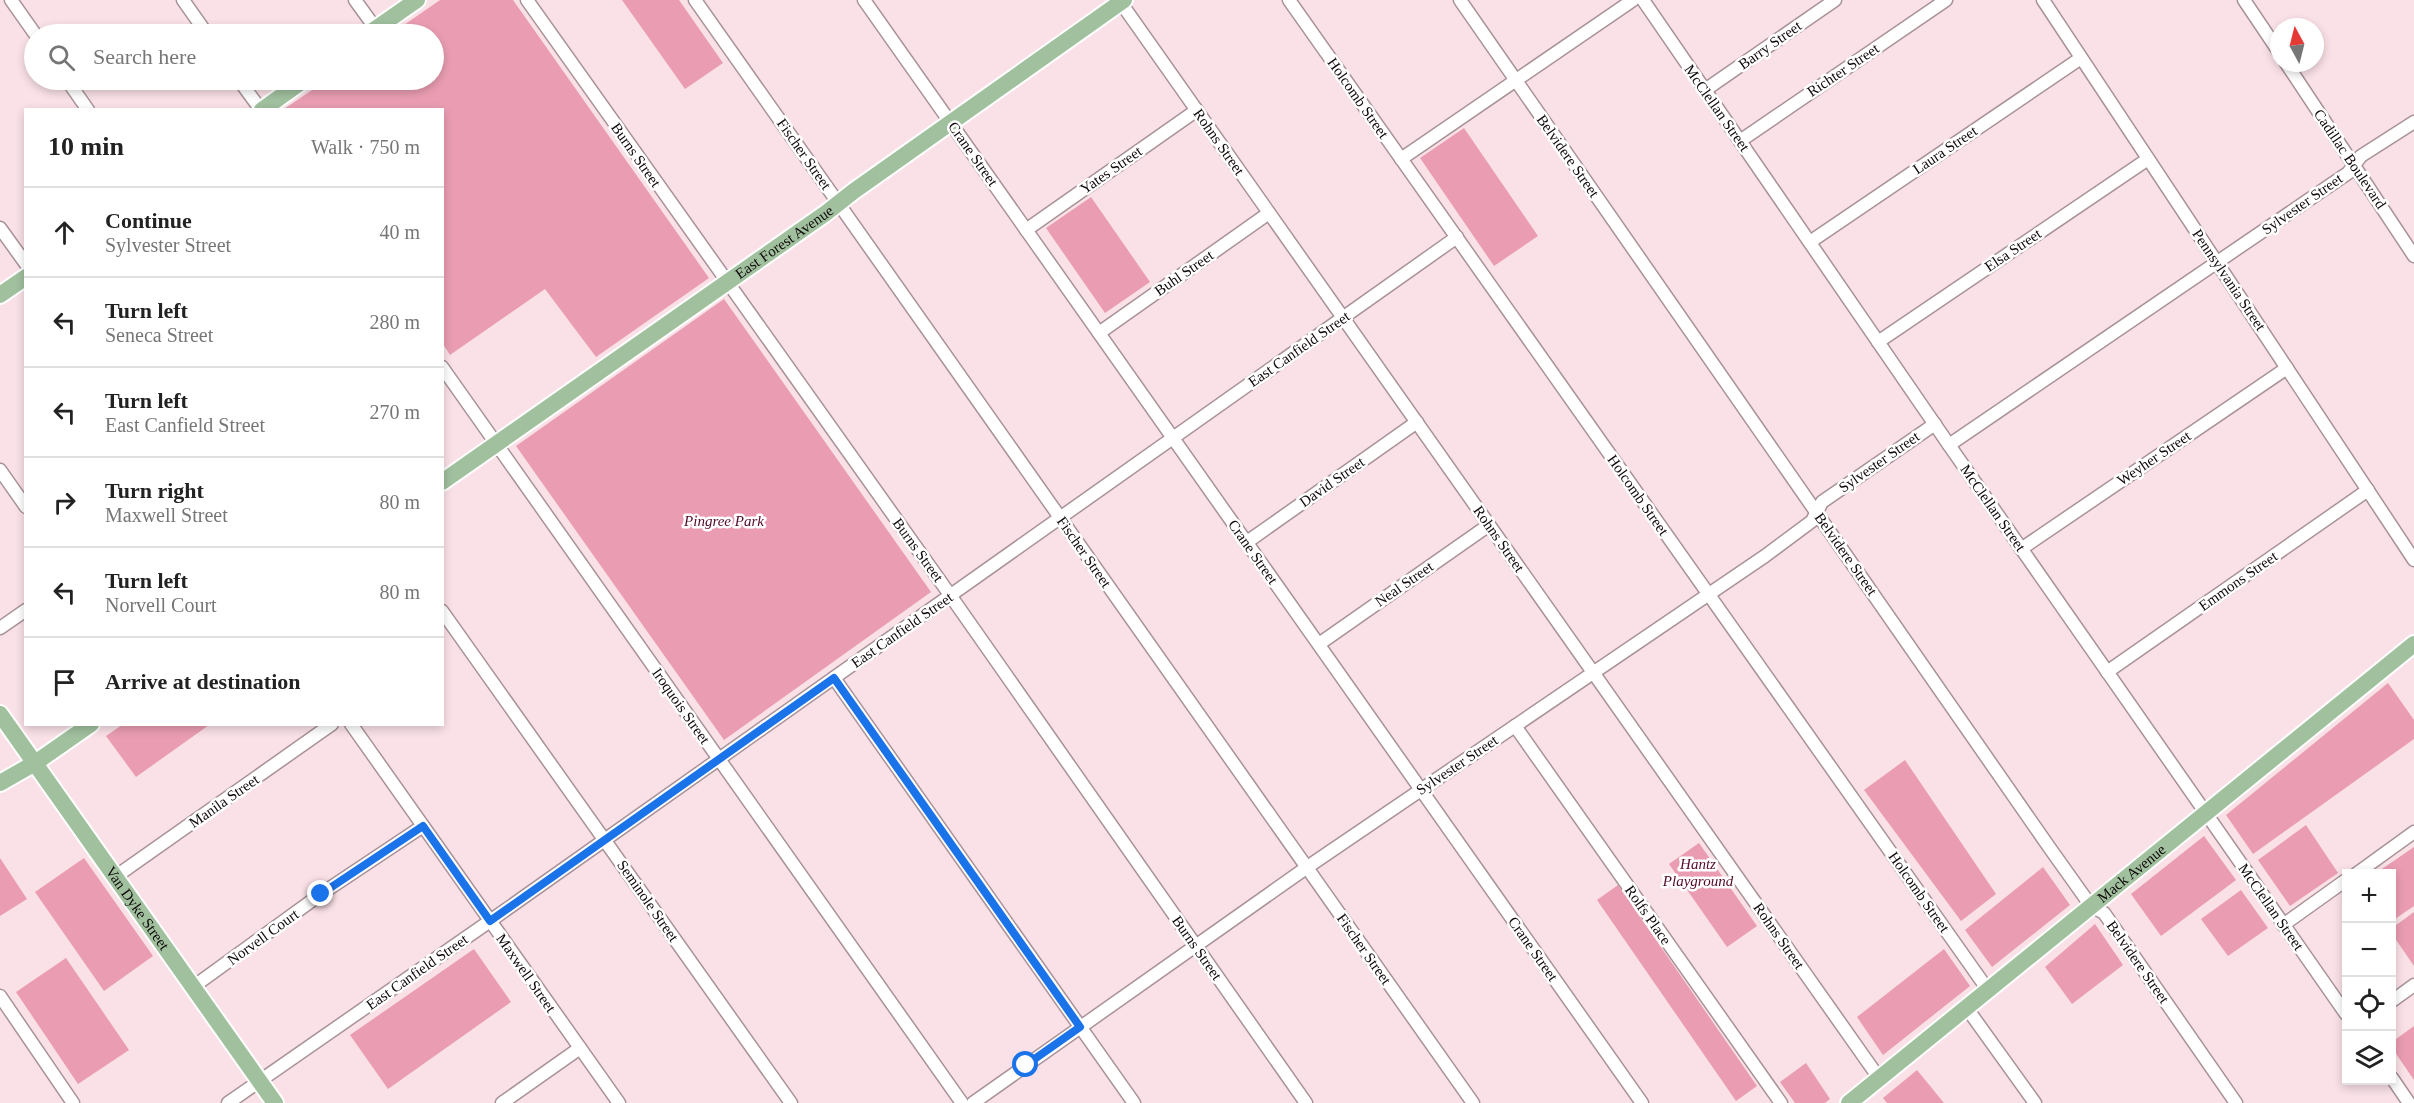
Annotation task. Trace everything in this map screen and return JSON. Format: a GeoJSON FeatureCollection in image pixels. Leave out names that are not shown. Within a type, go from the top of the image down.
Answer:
{"type":"FeatureCollection","features":[{"type":"Feature","properties":{"kind":"main road"},"geometry":{"type":"LineString","coordinates":[[383,24],[417,0]]}},
{"type":"Feature","properties":{"kind":"main road","name":"East Forest Avenue"},"geometry":{"type":"LineString","coordinates":[[444,481],[1121,1]]}},
{"type":"Feature","properties":{"kind":"main road"},"geometry":{"type":"LineString","coordinates":[[264,108],[290,90]]}},
{"type":"Feature","properties":{"kind":"main road"},"geometry":{"type":"LineString","coordinates":[[0,295],[24,278]]}},
{"type":"Feature","properties":{"kind":"main road","name":"Mack Avenue"},"geometry":{"type":"LineString","coordinates":[[1858,1100],[1879,1078],[2414,644]]}},
{"type":"Feature","properties":{"kind":"main road","name":"Van Dyke Street"},"geometry":{"type":"LineString","coordinates":[[0,714],[274,1103]]}},
{"type":"Feature","properties":{"kind":"main road"},"geometry":{"type":"LineString","coordinates":[[0,783],[35,763],[88,726]]}},
{"type":"Feature","properties":{"kind":"street"},"geometry":{"type":"LineString","coordinates":[[11,0],[28,24]]}},
{"type":"Feature","properties":{"kind":"street"},"geometry":{"type":"LineString","coordinates":[[183,0],[200,24]]}},
{"type":"Feature","properties":{"kind":"street"},"geometry":{"type":"LineString","coordinates":[[355,0],[368,24]]}},
{"type":"Feature","properties":{"kind":"street","name":"Burns Street"},"geometry":{"type":"LineString","coordinates":[[526,0],[950,596],[1306,1103]]}},
{"type":"Feature","properties":{"kind":"street","name":"Fischer Street"},"geometry":{"type":"LineString","coordinates":[[695,0],[1473,1103]]}},
{"type":"Feature","properties":{"kind":"street","name":"Crane Street"},"geometry":{"type":"LineString","coordinates":[[864,0],[1642,1103]]}},
{"type":"Feature","properties":{"kind":"street","name":"Holcomb Street"},"geometry":{"type":"LineString","coordinates":[[1289,0],[1988,990]]}},
{"type":"Feature","properties":{"kind":"street","name":"Belvidere Street"},"geometry":{"type":"LineString","coordinates":[[1460,0],[2091,906],[2104,913],[2236,1103]]}},
{"type":"Feature","properties":{"kind":"street"},"geometry":{"type":"LineString","coordinates":[[1401,159],[1633,0]]}},
{"type":"Feature","properties":{"kind":"street","name":"McClellan Street"},"geometry":{"type":"LineString","coordinates":[[1643,0],[2021,549],[2342,1008]]}},
{"type":"Feature","properties":{"kind":"street","name":"Barry Street"},"geometry":{"type":"LineString","coordinates":[[1705,90],[1835,0]]}},
{"type":"Feature","properties":{"kind":"street","name":"Richter Street"},"geometry":{"type":"LineString","coordinates":[[1740,141],[1946,0]]}},
{"type":"Feature","properties":{"kind":"street","name":"Pennsylvania Street"},"geometry":{"type":"LineString","coordinates":[[2043,0],[2414,560]]}},
{"type":"Feature","properties":{"kind":"street"},"geometry":{"type":"LineString","coordinates":[[2244,0],[2270,39]]}},
{"type":"Feature","properties":{"kind":"street","name":"Rohns Street"},"geometry":{"type":"LineString","coordinates":[[1121,1],[1879,1078]]}},
{"type":"Feature","properties":{"kind":"street","name":"Laura Street"},"geometry":{"type":"LineString","coordinates":[[1810,242],[2081,58]]}},
{"type":"Feature","properties":{"kind":"street","name":"Cadillac Boulevard"},"geometry":{"type":"LineString","coordinates":[[2292,72],[2414,256]]}},
{"type":"Feature","properties":{"kind":"street"},"geometry":{"type":"LineString","coordinates":[[74,90],[87,108]]}},
{"type":"Feature","properties":{"kind":"street"},"geometry":{"type":"LineString","coordinates":[[246,90],[260,108]]}},
{"type":"Feature","properties":{"kind":"street","name":"Yates Street"},"geometry":{"type":"LineString","coordinates":[[1026,230],[1197,110]]}},
{"type":"Feature","properties":{"kind":"street","name":"Sylvester Street"},"geometry":{"type":"LineString","coordinates":[[1950,445],[2348,172],[2361,156],[2414,122]]}},
{"type":"Feature","properties":{"kind":"street","name":"Elsa Street"},"geometry":{"type":"LineString","coordinates":[[1878,342],[2148,159]]}},
{"type":"Feature","properties":{"kind":"street","name":"Buhl Street"},"geometry":{"type":"LineString","coordinates":[[1099,333],[1269,213]]}},
{"type":"Feature","properties":{"kind":"street"},"geometry":{"type":"LineString","coordinates":[[0,228],[24,261]]}},
{"type":"Feature","properties":{"kind":"street","name":"East Canfield Street"},"geometry":{"type":"LineString","coordinates":[[228,1103],[605,840],[1457,237]]}},
{"type":"Feature","properties":{"kind":"street","name":"Weyher Street"},"geometry":{"type":"LineString","coordinates":[[2021,549],[2287,368]]}},
{"type":"Feature","properties":{"kind":"street","name":"Iroquois Street"},"geometry":{"type":"LineString","coordinates":[[444,370],[962,1103]]}},
{"type":"Feature","properties":{"kind":"street","name":"David Street"},"geometry":{"type":"LineString","coordinates":[[1247,543],[1417,422]]}},
{"type":"Feature","properties":{"kind":"street","name":"Sylvester Street"},"geometry":{"type":"LineString","coordinates":[[973,1103],[1306,868],[1709,595],[1809,524],[1822,502],[1935,424]]}},
{"type":"Feature","properties":{"kind":"street"},"geometry":{"type":"LineString","coordinates":[[0,471],[24,504]]}},
{"type":"Feature","properties":{"kind":"street","name":"Emmons Street"},"geometry":{"type":"LineString","coordinates":[[2107,672],[2368,490]]}},
{"type":"Feature","properties":{"kind":"street","name":"Neal Street"},"geometry":{"type":"LineString","coordinates":[[1319,644],[1489,525]]}},
{"type":"Feature","properties":{"kind":"street"},"geometry":{"type":"LineString","coordinates":[[0,628],[24,611]]}},
{"type":"Feature","properties":{"kind":"street","name":"Seminole Street"},"geometry":{"type":"LineString","coordinates":[[444,613],[791,1103]]}},
{"type":"Feature","properties":{"kind":"street"},"geometry":{"type":"LineString","coordinates":[[834,678],[1134,1103]]}},
{"type":"Feature","properties":{"kind":"street","name":"Manila Street"},"geometry":{"type":"LineString","coordinates":[[115,878],[329,726]]}},
{"type":"Feature","properties":{"kind":"street","name":"Maxwell Street"},"geometry":{"type":"LineString","coordinates":[[352,726],[619,1103]]}},
{"type":"Feature","properties":{"kind":"street","name":"Rolfs Place"},"geometry":{"type":"LineString","coordinates":[[1515,726],[1781,1103]]}},
{"type":"Feature","properties":{"kind":"street","name":"Norvell Court"},"geometry":{"type":"LineString","coordinates":[[193,987],[321,894],[423,826]]}},
{"type":"Feature","properties":{"kind":"street"},"geometry":{"type":"LineString","coordinates":[[2362,869],[2414,832]]}},
{"type":"Feature","properties":{"kind":"street"},"geometry":{"type":"LineString","coordinates":[[2283,925],[2342,883]]}},
{"type":"Feature","properties":{"kind":"street"},"geometry":{"type":"LineString","coordinates":[[2396,998],[2414,985]]}},
{"type":"Feature","properties":{"kind":"street"},"geometry":{"type":"LineString","coordinates":[[0,996],[73,1103]]}},
{"type":"Feature","properties":{"kind":"street"},"geometry":{"type":"LineString","coordinates":[[1966,1007],[2034,1103]]}},
{"type":"Feature","properties":{"kind":"street"},"geometry":{"type":"LineString","coordinates":[[502,1103],[580,1048]]}},
{"type":"Feature","properties":{"kind":"street"},"geometry":{"type":"LineString","coordinates":[[2396,1085],[2409,1103]]}},
{"type":"Feature","properties":{"kind":"green space"},"geometry":{"type":"Polygon","coordinates":[[[440,0],[513,0],[709,278],[596,357],[545,289],[450,355],[444,346],[444,108],[285,108],[312,90],[444,90],[444,24],[405,24],[440,0]]]}},
{"type":"Feature","properties":{"kind":"green space"},"geometry":{"type":"Polygon","coordinates":[[[622,0],[679,0],[723,63],[685,89],[622,0]]]}},
{"type":"Feature","properties":{"kind":"green space"},"geometry":{"type":"Polygon","coordinates":[[[1464,128],[1538,236],[1494,266],[1420,158],[1464,128]]]}},
{"type":"Feature","properties":{"kind":"green space"},"geometry":{"type":"Polygon","coordinates":[[[1091,197],[1150,282],[1105,313],[1046,228],[1091,197]]]}},
{"type":"Feature","properties":{"kind":"green space","name":"Pingree Park"},"geometry":{"type":"Polygon","coordinates":[[[724,299],[931,592],[724,740],[516,446],[724,299]]]}},
{"type":"Feature","properties":{"kind":"green space"},"geometry":{"type":"Polygon","coordinates":[[[2388,683],[2414,720],[2414,739],[2253,854],[2226,815],[2388,683]]]}},
{"type":"Feature","properties":{"kind":"green space"},"geometry":{"type":"Polygon","coordinates":[[[121,726],[208,726],[136,777],[106,736],[121,726]]]}},
{"type":"Feature","properties":{"kind":"green space"},"geometry":{"type":"Polygon","coordinates":[[[1905,760],[1996,894],[1961,921],[1864,790],[1905,760]]]}},
{"type":"Feature","properties":{"kind":"green space"},"geometry":{"type":"Polygon","coordinates":[[[2306,825],[2338,873],[2290,906],[2258,860],[2306,825]]]}},
{"type":"Feature","properties":{"kind":"green space"},"geometry":{"type":"Polygon","coordinates":[[[2204,836],[2236,880],[2161,936],[2131,894],[2204,836]]]}},
{"type":"Feature","properties":{"kind":"green space","name":"Hantz Playground"},"geometry":{"type":"Polygon","coordinates":[[[1699,843],[1757,926],[1727,947],[1669,864],[1699,843]]]}},
{"type":"Feature","properties":{"kind":"green space"},"geometry":{"type":"Polygon","coordinates":[[[2414,847],[2414,906],[2396,918],[2396,869],[2382,869],[2414,847]]]}},
{"type":"Feature","properties":{"kind":"green space"},"geometry":{"type":"Polygon","coordinates":[[[0,858],[27,899],[0,916],[0,858]]]}},
{"type":"Feature","properties":{"kind":"green space"},"geometry":{"type":"Polygon","coordinates":[[[84,858],[153,956],[104,991],[35,892],[84,858]]]}},
{"type":"Feature","properties":{"kind":"green space"},"geometry":{"type":"Polygon","coordinates":[[[2043,867],[2070,905],[1992,967],[1965,930],[2043,867]]]}},
{"type":"Feature","properties":{"kind":"green space"},"geometry":{"type":"Polygon","coordinates":[[[1618,885],[1757,1086],[1736,1101],[1597,900],[1618,885]]]}},
{"type":"Feature","properties":{"kind":"green space"},"geometry":{"type":"Polygon","coordinates":[[[2241,890],[2268,928],[2228,956],[2201,919],[2241,890]]]}},
{"type":"Feature","properties":{"kind":"green space"},"geometry":{"type":"Polygon","coordinates":[[[2414,912],[2414,966],[2396,940],[2396,925],[2414,912]]]}},
{"type":"Feature","properties":{"kind":"green space"},"geometry":{"type":"Polygon","coordinates":[[[2095,924],[2123,965],[2072,1004],[2045,967],[2095,924]]]}},
{"type":"Feature","properties":{"kind":"green space"},"geometry":{"type":"Polygon","coordinates":[[[474,949],[511,1002],[388,1089],[350,1035],[474,949]]]}},
{"type":"Feature","properties":{"kind":"green space"},"geometry":{"type":"Polygon","coordinates":[[[1944,949],[1970,986],[1883,1055],[1857,1017],[1944,949]]]}},
{"type":"Feature","properties":{"kind":"green space"},"geometry":{"type":"Polygon","coordinates":[[[66,958],[129,1050],[78,1084],[16,992],[66,958]]]}},
{"type":"Feature","properties":{"kind":"green space"},"geometry":{"type":"Polygon","coordinates":[[[2414,1026],[2414,1080],[2396,1054],[2396,1039],[2414,1026]]]}},
{"type":"Feature","properties":{"kind":"green space"},"geometry":{"type":"Polygon","coordinates":[[[1806,1063],[1830,1099],[1825,1103],[1795,1103],[1780,1082],[1806,1063]]]}},
{"type":"Feature","properties":{"kind":"green space"},"geometry":{"type":"Polygon","coordinates":[[[1917,1070],[1944,1103],[1887,1103],[1883,1098],[1917,1070]]]}},
{"type":"Feature","properties":{"kind":"route"},"geometry":{"type":"LineString","coordinates":[[321,894],[423,826],[490,921],[834,678],[1080,1027],[1026,1065]]}}]}
